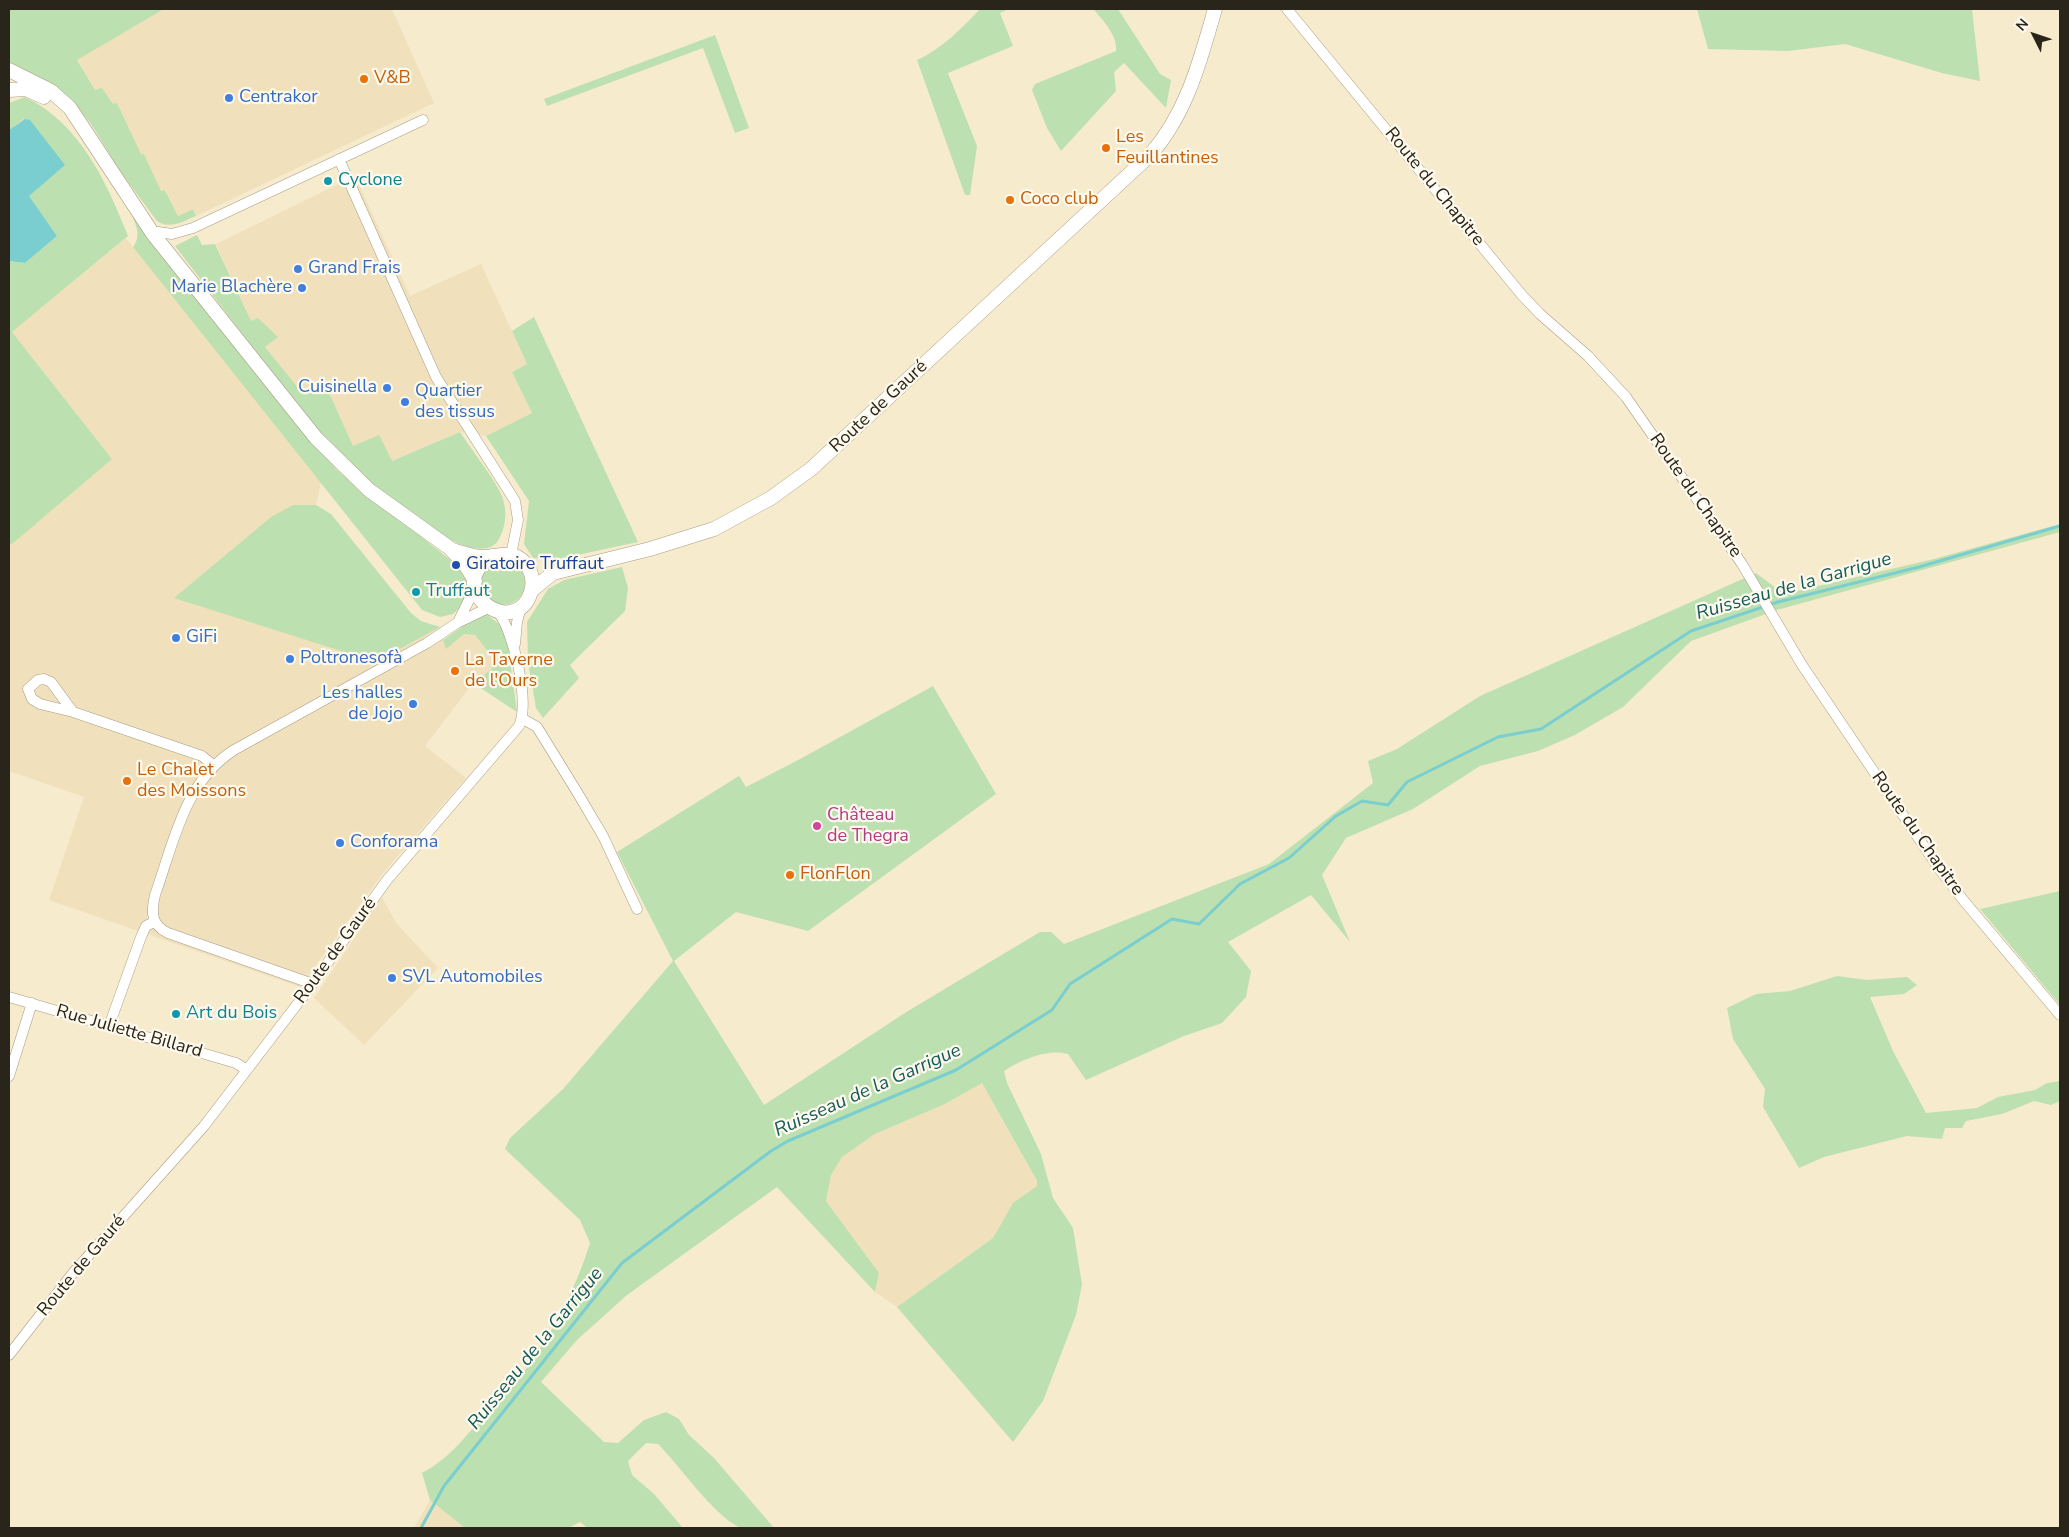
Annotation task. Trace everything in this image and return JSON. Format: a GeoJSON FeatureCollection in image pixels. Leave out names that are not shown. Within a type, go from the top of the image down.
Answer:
{"type":"FeatureCollection","features":[{"type":"Feature","properties":{"kind":"street","name":"Route de Gauré"},"geometry":{"type":"LineString","coordinates":[[1140,164],[1162,130],[1178,95],[1206,9]]}},
{"type":"Feature","properties":{"kind":"street","name":"Route de Gauré"},"geometry":{"type":"LineString","coordinates":[[532,590],[553,573],[650,549],[714,528],[758,506],[797,480],[851,434],[1160,144],[1182,110],[1215,9]]}},
{"type":"Feature","properties":{"kind":"street","name":"Route du Chapitre"},"geometry":{"type":"LineString","coordinates":[[1287,9],[1521,294],[1540,314],[1588,356],[1626,397],[1742,564],[1802,665],[1940,870],[1964,902],[2060,1015]]}},
{"type":"Feature","properties":{"kind":"street"},"geometry":{"type":"LineString","coordinates":[[9,70],[40,85],[59,97],[70,108],[153,234],[316,438],[368,490],[451,549],[466,566],[475,584],[479,600],[493,610],[507,625],[515,648],[524,707],[523,719],[537,727],[577,792],[602,836],[637,909]]}},
{"type":"Feature","properties":{"kind":"street"},"geometry":{"type":"LineString","coordinates":[[9,90],[26,89],[34,92],[81,124]]}},
{"type":"Feature","properties":{"kind":"street"},"geometry":{"type":"LineString","coordinates":[[153,234],[180,233],[423,120]]}},
{"type":"Feature","properties":{"kind":"street"},"geometry":{"type":"LineString","coordinates":[[339,159],[436,376],[515,501],[518,520],[511,554]]}},
{"type":"Feature","properties":{"kind":"street"},"geometry":{"type":"LineString","coordinates":[[451,549],[480,557],[511,554],[525,563],[532,576],[532,590],[521,607],[515,648]]}},
{"type":"Feature","properties":{"kind":"street"},"geometry":{"type":"LineString","coordinates":[[458,623],[475,584],[480,566],[492,556]]}},
{"type":"Feature","properties":{"kind":"street","name":"Route de Gauré"},"geometry":{"type":"LineString","coordinates":[[525,563],[542,568],[569,568]]}},
{"type":"Feature","properties":{"kind":"street"},"geometry":{"type":"LineString","coordinates":[[313,984],[168,933],[161,930],[154,922],[152,907],[155,896],[184,812],[196,786],[213,766],[234,750],[427,643],[458,623],[493,610],[514,611],[521,607]]}},
{"type":"Feature","properties":{"kind":"street"},"geometry":{"type":"LineString","coordinates":[[73,712],[202,756],[213,766]]}},
{"type":"Feature","properties":{"kind":"street","name":"Route de Gauré"},"geometry":{"type":"LineString","coordinates":[[9,1355],[78,1267],[199,1133],[313,984],[387,880],[516,731],[523,719]]}},
{"type":"Feature","properties":{"kind":"street"},"geometry":{"type":"LineString","coordinates":[[109,1026],[141,937],[146,926],[154,922]]}},
{"type":"Feature","properties":{"kind":"street","name":"Rue Juliette Billard"},"geometry":{"type":"LineString","coordinates":[[9,997],[236,1063],[247,1070]]}},
{"type":"Feature","properties":{"kind":"street"},"geometry":{"type":"LineString","coordinates":[[9,1076],[32,1003]]}},
{"type":"Feature","properties":{"kind":"shaded area"},"geometry":{"type":"Polygon","coordinates":[[[164,9],[392,9],[434,103],[196,216],[193,209],[178,216],[166,190],[161,191],[144,154],[141,155],[117,103],[113,105],[95,90],[77,59],[164,9]]]}},
{"type":"Feature","properties":{"kind":"shaded area"},"geometry":{"type":"Polygon","coordinates":[[[355,176],[410,296],[481,264],[527,364],[512,372],[532,413],[486,436],[460,432],[392,461],[353,447],[326,386],[321,384],[303,395],[265,347],[277,337],[251,321],[216,244],[355,176]]]}},
{"type":"Feature","properties":{"kind":"shaded area"},"geometry":{"type":"Polygon","coordinates":[[[126,238],[321,483],[316,505],[293,505],[376,662],[440,627],[446,648],[464,634],[475,635],[493,658],[492,669],[473,683],[425,746],[466,778],[383,873],[300,987],[49,900],[84,797],[9,771],[9,543],[12,543],[112,459],[12,332],[126,238]]]}},
{"type":"Feature","properties":{"kind":"shaded area"},"geometry":{"type":"Polygon","coordinates":[[[382,897],[396,923],[438,968],[364,1045],[314,998],[382,897]]]}},
{"type":"Feature","properties":{"kind":"shaded area"},"geometry":{"type":"Polygon","coordinates":[[[982,1083],[1037,1182],[1037,1186],[1013,1203],[993,1238],[897,1307],[875,1292],[879,1273],[826,1201],[831,1175],[841,1157],[875,1134],[945,1104],[982,1083]]]}},
{"type":"Feature","properties":{"kind":"shaded area"},"geometry":{"type":"Polygon","coordinates":[[[430,1500],[438,1506],[465,1528],[414,1528],[430,1500]]]}},
{"type":"Feature","properties":{"kind":"green space"},"geometry":{"type":"Polygon","coordinates":[[[9,9],[164,9],[77,60],[95,90],[102,88],[113,104],[117,103],[141,154],[144,154],[161,191],[165,190],[178,216],[193,209],[196,216],[172,225],[162,224],[157,221],[120,171],[91,124],[69,97],[41,78],[9,63],[9,9]]]}},
{"type":"Feature","properties":{"kind":"green space"},"geometry":{"type":"Polygon","coordinates":[[[980,9],[1009,9],[1000,13],[1013,46],[948,73],[977,146],[970,195],[965,195],[917,60],[943,44],[959,31],[980,9]]]}},
{"type":"Feature","properties":{"kind":"green space"},"geometry":{"type":"Polygon","coordinates":[[[1093,9],[1118,9],[1160,74],[1171,80],[1166,108],[1124,63],[1114,72],[1116,91],[1061,151],[1047,128],[1032,90],[1035,84],[1116,51],[1115,40],[1112,34],[1093,9]]]}},
{"type":"Feature","properties":{"kind":"green space"},"geometry":{"type":"Polygon","coordinates":[[[1697,9],[1972,9],[1980,81],[1942,73],[1845,44],[1788,51],[1708,49],[1697,9]]]}},
{"type":"Feature","properties":{"kind":"green space"},"geometry":{"type":"Polygon","coordinates":[[[715,35],[749,128],[735,133],[703,48],[547,106],[544,99],[715,35]]]}},
{"type":"Feature","properties":{"kind":"green space"},"geometry":{"type":"Polygon","coordinates":[[[25,97],[44,108],[76,138],[101,176],[128,236],[12,332],[112,459],[12,544],[9,543],[9,261],[25,263],[57,236],[29,197],[24,119],[9,130],[9,103],[25,97]]]}},
{"type":"Feature","properties":{"kind":"green space"},"geometry":{"type":"Polygon","coordinates":[[[129,209],[286,412],[337,470],[463,570],[469,588],[465,601],[462,602],[464,604],[453,614],[440,617],[422,610],[133,247],[136,242],[137,233],[129,209]]]}},
{"type":"Feature","properties":{"kind":"green space"},"geometry":{"type":"Polygon","coordinates":[[[197,235],[202,245],[215,244],[251,321],[258,318],[278,337],[265,347],[303,394],[321,384],[326,386],[353,446],[379,435],[392,461],[460,432],[490,475],[503,499],[505,519],[499,539],[488,548],[471,548],[451,540],[408,513],[350,466],[322,436],[175,246],[197,235]]]}},
{"type":"Feature","properties":{"kind":"green space"},"geometry":{"type":"Polygon","coordinates":[[[534,317],[638,542],[554,560],[533,558],[524,544],[529,501],[486,436],[532,413],[512,372],[527,364],[512,331],[534,317]]]}},
{"type":"Feature","properties":{"kind":"green space"},"geometry":{"type":"Polygon","coordinates":[[[293,505],[316,505],[331,514],[411,613],[421,621],[440,627],[376,662],[174,598],[271,517],[293,505]]]}},
{"type":"Feature","properties":{"kind":"green space"},"geometry":{"type":"Polygon","coordinates":[[[2060,524],[2060,532],[1777,610],[1691,641],[1623,707],[1575,735],[1538,751],[1480,766],[1413,809],[1346,838],[1322,875],[1350,942],[1311,895],[1228,942],[1251,971],[1246,997],[1222,1023],[1184,1036],[1086,1080],[1068,1054],[1060,1053],[1035,1056],[1004,1071],[1007,1083],[1041,1154],[1053,1198],[1073,1228],[1082,1284],[1076,1315],[1043,1401],[1013,1442],[897,1307],[993,1238],[1013,1203],[1037,1186],[1037,1181],[982,1083],[945,1104],[875,1134],[842,1157],[831,1175],[826,1201],[879,1273],[875,1292],[777,1187],[627,1295],[577,1340],[541,1382],[604,1442],[618,1443],[644,1420],[666,1412],[679,1419],[689,1435],[714,1458],[774,1528],[743,1528],[729,1521],[718,1512],[658,1444],[646,1443],[628,1461],[632,1475],[654,1494],[683,1528],[588,1528],[580,1522],[568,1528],[465,1528],[430,1500],[422,1473],[456,1447],[524,1372],[562,1310],[578,1277],[590,1243],[580,1220],[505,1149],[510,1138],[563,1089],[673,961],[617,852],[739,776],[746,787],[933,686],[996,794],[808,931],[736,912],[674,961],[764,1105],[908,1011],[1040,932],[1051,932],[1064,944],[1269,864],[1373,783],[1368,761],[1397,749],[1480,696],[1756,573],[1784,594],[1934,559],[2060,524]]]}},
{"type":"Feature","properties":{"kind":"green space"},"geometry":{"type":"Polygon","coordinates":[[[503,561],[515,565],[521,571],[525,583],[521,595],[515,601],[503,605],[491,601],[485,595],[481,583],[485,571],[491,565],[503,561]]]}},
{"type":"Feature","properties":{"kind":"green space"},"geometry":{"type":"Polygon","coordinates":[[[622,567],[628,588],[625,611],[570,665],[579,678],[543,718],[536,708],[528,662],[527,622],[548,589],[564,580],[622,567]]]}},
{"type":"Feature","properties":{"kind":"green space"},"geometry":{"type":"Polygon","coordinates":[[[486,614],[498,623],[507,638],[517,712],[473,683],[492,669],[493,658],[475,635],[464,634],[446,649],[443,640],[469,622],[486,614]]]}},
{"type":"Feature","properties":{"kind":"green space"},"geometry":{"type":"Polygon","coordinates":[[[2060,891],[2060,1005],[1980,909],[2060,891]]]}},
{"type":"Feature","properties":{"kind":"green space"},"geometry":{"type":"Polygon","coordinates":[[[1837,976],[1867,980],[1907,977],[1917,985],[1904,994],[1870,997],[1893,1051],[1926,1113],[1977,1108],[1998,1097],[2035,1090],[2047,1083],[2060,1081],[2060,1101],[2051,1105],[2034,1101],[2002,1114],[1966,1121],[1962,1128],[1945,1128],[1942,1139],[1907,1136],[1824,1157],[1799,1168],[1763,1107],[1765,1089],[1733,1039],[1727,1008],[1756,994],[1790,991],[1837,976]]]}},
{"type":"Feature","properties":{"kind":"water"},"geometry":{"type":"Polygon","coordinates":[[[25,119],[30,120],[65,165],[29,196],[57,236],[25,263],[9,261],[9,130],[25,119]]]}},
{"type":"Feature","properties":{"kind":"waterway","name":"Ruisseau de la Garrigue"},"geometry":{"type":"LineString","coordinates":[[421,1528],[444,1486],[622,1263],[771,1151],[788,1141],[956,1070],[1052,1010],[1070,984],[1172,919],[1199,924],[1240,884],[1289,858],[1336,816],[1362,801],[1388,805],[1407,782],[1498,737],[1541,729],[1691,631],[1778,602],[1919,567],[2060,526]]}},
{"type":"Feature","properties":{"kind":"place","name":"V&B"},"geometry":{"type":"Point","coordinates":[364,79]}},
{"type":"Feature","properties":{"kind":"place","name":"Centrakor"},"geometry":{"type":"Point","coordinates":[229,98]}},
{"type":"Feature","properties":{"kind":"place","name":"Les Feuillantines"},"geometry":{"type":"Point","coordinates":[1106,148]}},
{"type":"Feature","properties":{"kind":"place","name":"Cyclone"},"geometry":{"type":"Point","coordinates":[328,181]}},
{"type":"Feature","properties":{"kind":"place","name":"Coco club"},"geometry":{"type":"Point","coordinates":[1010,200]}},
{"type":"Feature","properties":{"kind":"place","name":"Grand Frais"},"geometry":{"type":"Point","coordinates":[298,269]}},
{"type":"Feature","properties":{"kind":"place","name":"Marie Blachère"},"geometry":{"type":"Point","coordinates":[302,288]}},
{"type":"Feature","properties":{"kind":"place","name":"Cuisinella"},"geometry":{"type":"Point","coordinates":[387,388]}},
{"type":"Feature","properties":{"kind":"place","name":"Quartier des tissus"},"geometry":{"type":"Point","coordinates":[405,402]}},
{"type":"Feature","properties":{"kind":"place","name":"Giratoire Truffaut"},"geometry":{"type":"Point","coordinates":[456,565]}},
{"type":"Feature","properties":{"kind":"place","name":"Truffaut"},"geometry":{"type":"Point","coordinates":[416,592]}},
{"type":"Feature","properties":{"kind":"place","name":"GiFi"},"geometry":{"type":"Point","coordinates":[176,638]}},
{"type":"Feature","properties":{"kind":"place","name":"Poltronesofà"},"geometry":{"type":"Point","coordinates":[290,659]}},
{"type":"Feature","properties":{"kind":"place","name":"La Taverne de l'Ours"},"geometry":{"type":"Point","coordinates":[455,671]}},
{"type":"Feature","properties":{"kind":"place","name":"Les halles de Jojo"},"geometry":{"type":"Point","coordinates":[413,704]}},
{"type":"Feature","properties":{"kind":"place","name":"Le Chalet des Moissons"},"geometry":{"type":"Point","coordinates":[127,781]}},
{"type":"Feature","properties":{"kind":"place","name":"Château de Thegra"},"geometry":{"type":"Point","coordinates":[817,826]}},
{"type":"Feature","properties":{"kind":"place","name":"Conforama"},"geometry":{"type":"Point","coordinates":[340,843]}},
{"type":"Feature","properties":{"kind":"place","name":"FlonFlon"},"geometry":{"type":"Point","coordinates":[790,875]}},
{"type":"Feature","properties":{"kind":"place","name":"SVL Automobiles"},"geometry":{"type":"Point","coordinates":[392,978]}},
{"type":"Feature","properties":{"kind":"place","name":"Art du Bois"},"geometry":{"type":"Point","coordinates":[176,1014]}}]}
